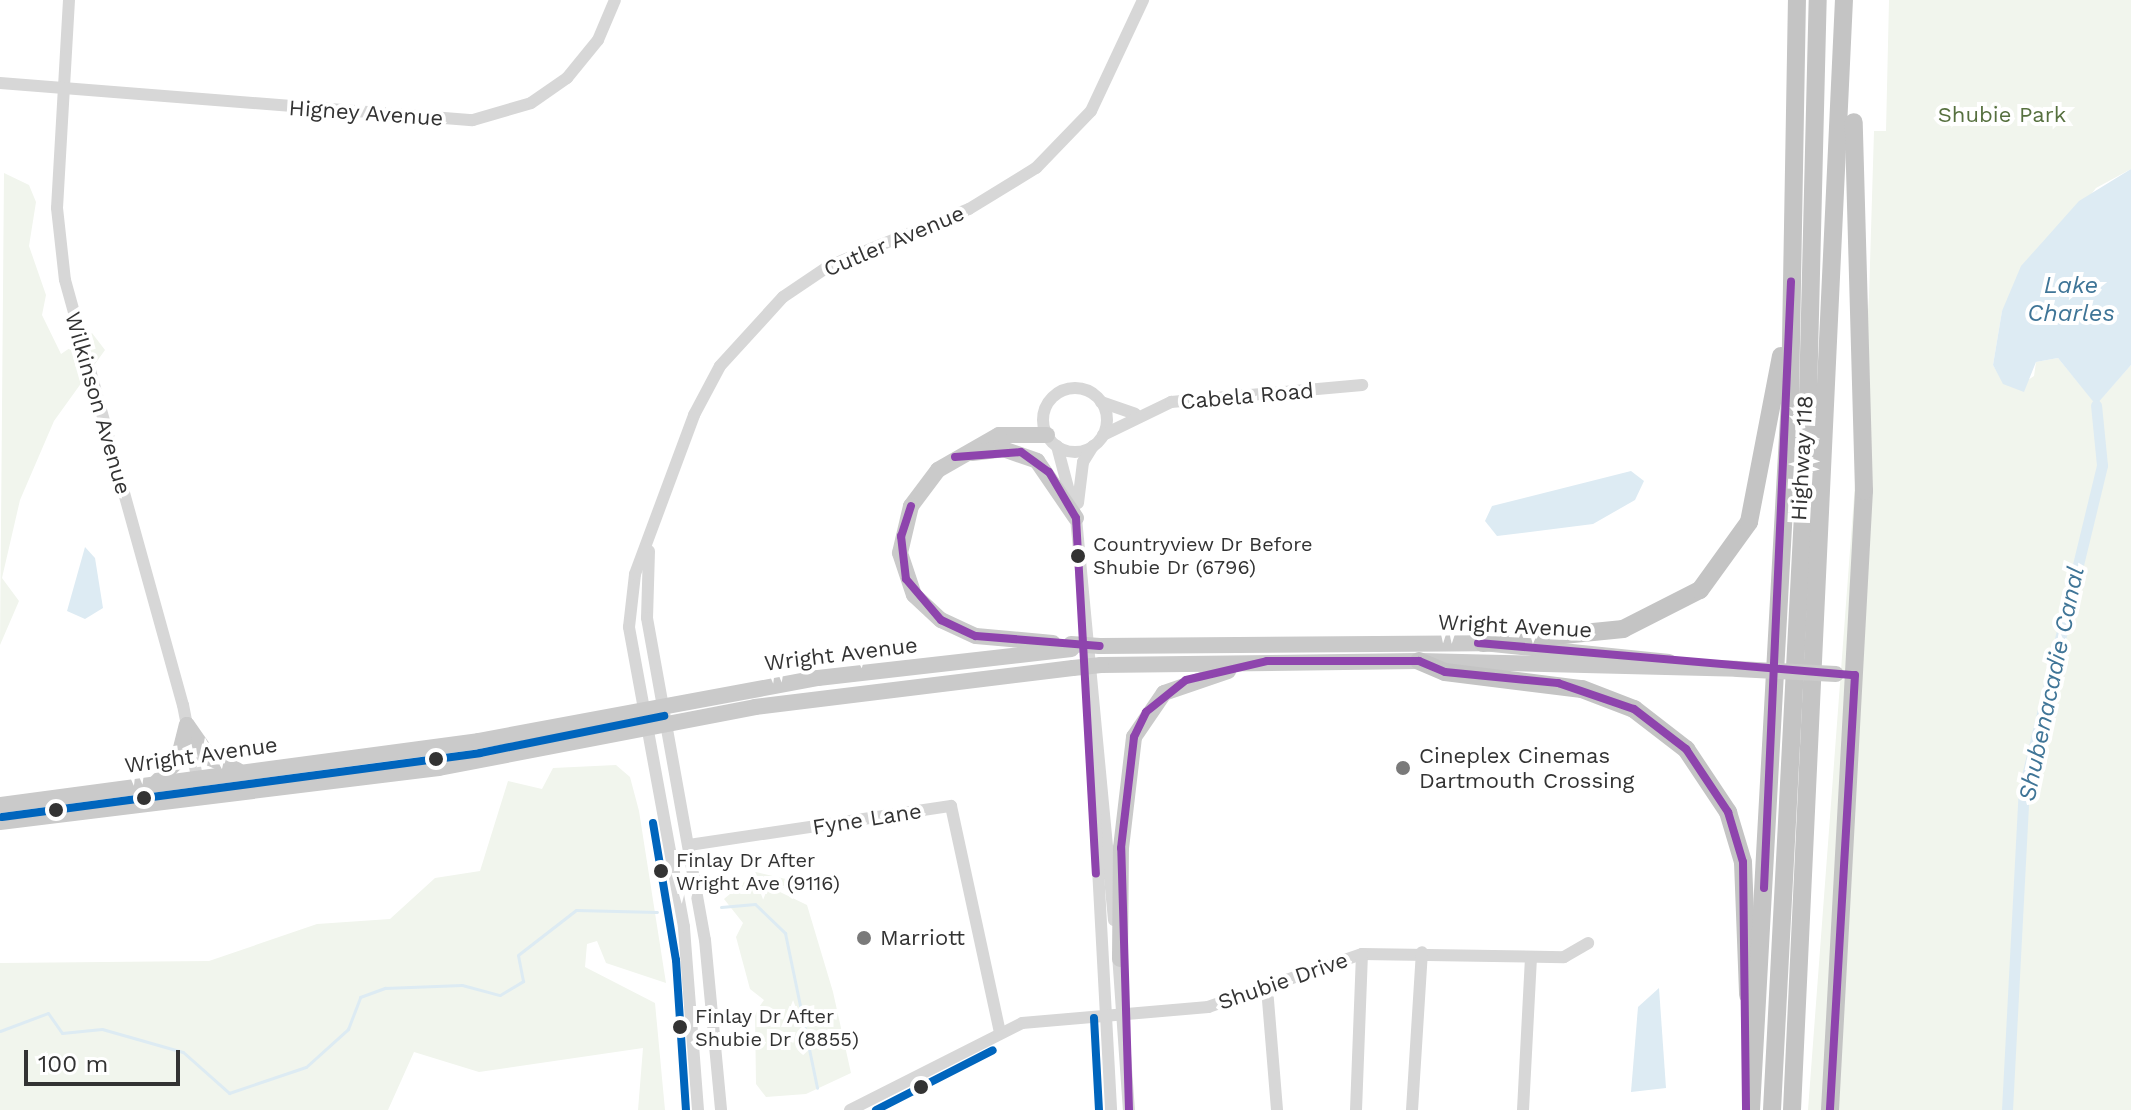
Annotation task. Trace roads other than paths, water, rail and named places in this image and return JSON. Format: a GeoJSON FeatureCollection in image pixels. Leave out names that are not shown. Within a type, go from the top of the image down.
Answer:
{"type":"FeatureCollection","features":[{"type":"Feature","properties":{"kind":"highway"},"geometry":{"type":"LineString","coordinates":[[1749,1110],[1791,282],[1797,0]]}},
{"type":"Feature","properties":{"kind":"highway","name":"Highway 118"},"geometry":{"type":"LineString","coordinates":[[1772,1110],[1807,437],[1818,0]]}},
{"type":"Feature","properties":{"kind":"highway","name":"Highway 118"},"geometry":{"type":"LineString","coordinates":[[1792,1110],[1844,0]]}},
{"type":"Feature","properties":{"kind":"highway"},"geometry":{"type":"LineString","coordinates":[[1830,1110],[1846,675],[1864,464],[1853,0]]}},
{"type":"Feature","properties":{"kind":"highway"},"geometry":{"type":"LineString","coordinates":[[1483,643],[1623,629],[1678,605],[1720,569],[1759,491],[1791,282]]}},
{"type":"Feature","properties":{"kind":"highway"},"geometry":{"type":"LineString","coordinates":[[1419,661],[1608,698],[1659,725],[1702,768],[1728,812],[1743,862],[1749,1110]]}},
{"type":"Feature","properties":{"kind":"main road"},"geometry":{"type":"LineString","coordinates":[[1052,441],[999,435],[955,457],[921,490],[905,520],[900,553],[914,595],[941,620],[976,636],[1071,647]]}},
{"type":"Feature","properties":{"kind":"main road"},"geometry":{"type":"LineString","coordinates":[[955,457],[1021,452],[1049,472],[1076,518]]}},
{"type":"Feature","properties":{"kind":"main road","name":"Wright Avenue"},"geometry":{"type":"LineString","coordinates":[[0,805],[462,744],[662,704],[1071,647],[1483,643],[1695,666],[1846,675]]}},
{"type":"Feature","properties":{"kind":"main road"},"geometry":{"type":"LineString","coordinates":[[1120,959],[1128,767],[1146,712],[1186,680],[1267,661]]}},
{"type":"Feature","properties":{"kind":"main road","name":"Wright Avenue"},"geometry":{"type":"LineString","coordinates":[[0,822],[526,755],[665,724],[1101,665],[1419,661],[1695,666]]}},
{"type":"Feature","properties":{"kind":"main road"},"geometry":{"type":"LineString","coordinates":[[187,725],[210,758],[242,771]]}},
{"type":"Feature","properties":{"kind":"main road"},"geometry":{"type":"LineString","coordinates":[[156,783],[178,760],[187,725]]}},
{"type":"Feature","properties":{"kind":"street","name":"Wilkinson Avenue"},"geometry":{"type":"LineString","coordinates":[[69,0],[57,208],[65,280],[187,725],[201,798]]}},
{"type":"Feature","properties":{"kind":"street","name":"Higney Avenue"},"geometry":{"type":"LineString","coordinates":[[0,83],[392,117],[494,117],[567,78],[598,40],[615,0]]}},
{"type":"Feature","properties":{"kind":"street","name":"Cutler Avenue"},"geometry":{"type":"LineString","coordinates":[[698,1110],[684,927],[641,708],[629,627],[635,574],[649,544],[694,415],[755,323],[829,266],[969,209],[1036,168],[1091,111],[1128,46],[1143,0]]}},
{"type":"Feature","properties":{"kind":"street","name":"Cabela Road"},"geometry":{"type":"LineString","coordinates":[[1103,435],[1135,414],[1171,402],[1362,385]]}},
{"type":"Feature","properties":{"kind":"street"},"geometry":{"type":"LineString","coordinates":[[1076,518],[1043,415],[1061,391],[1081,389],[1101,402],[1135,414]]}},
{"type":"Feature","properties":{"kind":"street"},"geometry":{"type":"LineString","coordinates":[[1101,402],[1103,435],[1083,462],[1076,518],[1092,728],[1111,1110]]}},
{"type":"Feature","properties":{"kind":"street"},"geometry":{"type":"LineString","coordinates":[[1052,441],[1093,446]]}},
{"type":"Feature","properties":{"kind":"street","name":"Cutler Avenue"},"geometry":{"type":"LineString","coordinates":[[649,544],[647,618],[689,845],[721,1110]]}},
{"type":"Feature","properties":{"kind":"street"},"geometry":{"type":"LineString","coordinates":[[1092,728],[1120,959],[1129,1110]]}},
{"type":"Feature","properties":{"kind":"street","name":"Fyne Lane"},"geometry":{"type":"LineString","coordinates":[[689,845],[951,806],[1000,1032]]}},
{"type":"Feature","properties":{"kind":"street","name":"Shubie Drive"},"geometry":{"type":"LineString","coordinates":[[850,1110],[1000,1032],[1044,1019],[1125,1016],[1208,1007],[1362,954],[1422,952],[1564,957],[1588,943]]}},
{"type":"Feature","properties":{"kind":"street"},"geometry":{"type":"LineString","coordinates":[[1412,1110],[1422,952]]}},
{"type":"Feature","properties":{"kind":"street"},"geometry":{"type":"LineString","coordinates":[[1356,1110],[1362,954]]}},
{"type":"Feature","properties":{"kind":"street"},"geometry":{"type":"LineString","coordinates":[[1523,1110],[1531,957]]}},
{"type":"Feature","properties":{"kind":"street"},"geometry":{"type":"LineString","coordinates":[[1267,988],[1277,1110]]}},
{"type":"Feature","properties":{"kind":"water","name":"Lake Charles"},"geometry":{"type":"Polygon","coordinates":[[[2131,169],[2131,365],[2096,405],[2058,358],[2036,362],[2024,392],[2003,384],[1993,365],[2002,311],[2021,266],[2079,201],[2131,169]]]}},
{"type":"Feature","properties":{"kind":"water"},"geometry":{"type":"Polygon","coordinates":[[[1631,471],[1644,481],[1635,500],[1593,524],[1497,536],[1485,521],[1492,506],[1631,471]]]}},
{"type":"Feature","properties":{"kind":"water"},"geometry":{"type":"Polygon","coordinates":[[[85,547],[95,558],[103,608],[85,619],[67,611],[85,547]]]}},
{"type":"Feature","properties":{"kind":"water"},"geometry":{"type":"Polygon","coordinates":[[[1659,988],[1666,1088],[1631,1092],[1638,1007],[1659,988]]]}},
{"type":"Feature","properties":{"kind":"waterway","name":"Shubenacadie Canal"},"geometry":{"type":"LineString","coordinates":[[2007,1110],[2024,788],[2102,465],[2096,405]]}},
{"type":"Feature","properties":{"kind":"waterway"},"geometry":{"type":"LineString","coordinates":[[721,907],[755,904],[785,933],[817,1088]]}},
{"type":"Feature","properties":{"kind":"waterway"},"geometry":{"type":"LineString","coordinates":[[0,1031],[48,1013],[62,1033],[102,1029],[183,1052],[229,1093],[306,1067],[348,1029],[360,997],[385,988],[462,985],[500,995],[523,981],[518,955],[576,910],[657,912]]}},
{"type":"Feature","properties":{"kind":"place","name":"Countryview Dr Before Shubie Dr (6796)"},"geometry":{"type":"Point","coordinates":[1078,556]}},
{"type":"Feature","properties":{"kind":"place","name":"Cineplex Cinemas Dartmouth Crossing"},"geometry":{"type":"Point","coordinates":[1403,768]}},
{"type":"Feature","properties":{"kind":"place","name":"Finlay Dr After Wright Ave (9116)"},"geometry":{"type":"Point","coordinates":[661,871]}},
{"type":"Feature","properties":{"kind":"place","name":"Marriott"},"geometry":{"type":"Point","coordinates":[864,938]}},
{"type":"Feature","properties":{"kind":"place","name":"Finlay Dr After Shubie Dr (8855)"},"geometry":{"type":"Point","coordinates":[680,1027]}},
{"type":"Feature","properties":{"kind":"park label","name":"Shubie Park"},"geometry":{"type":"Point","coordinates":[2002,115]}}]}
